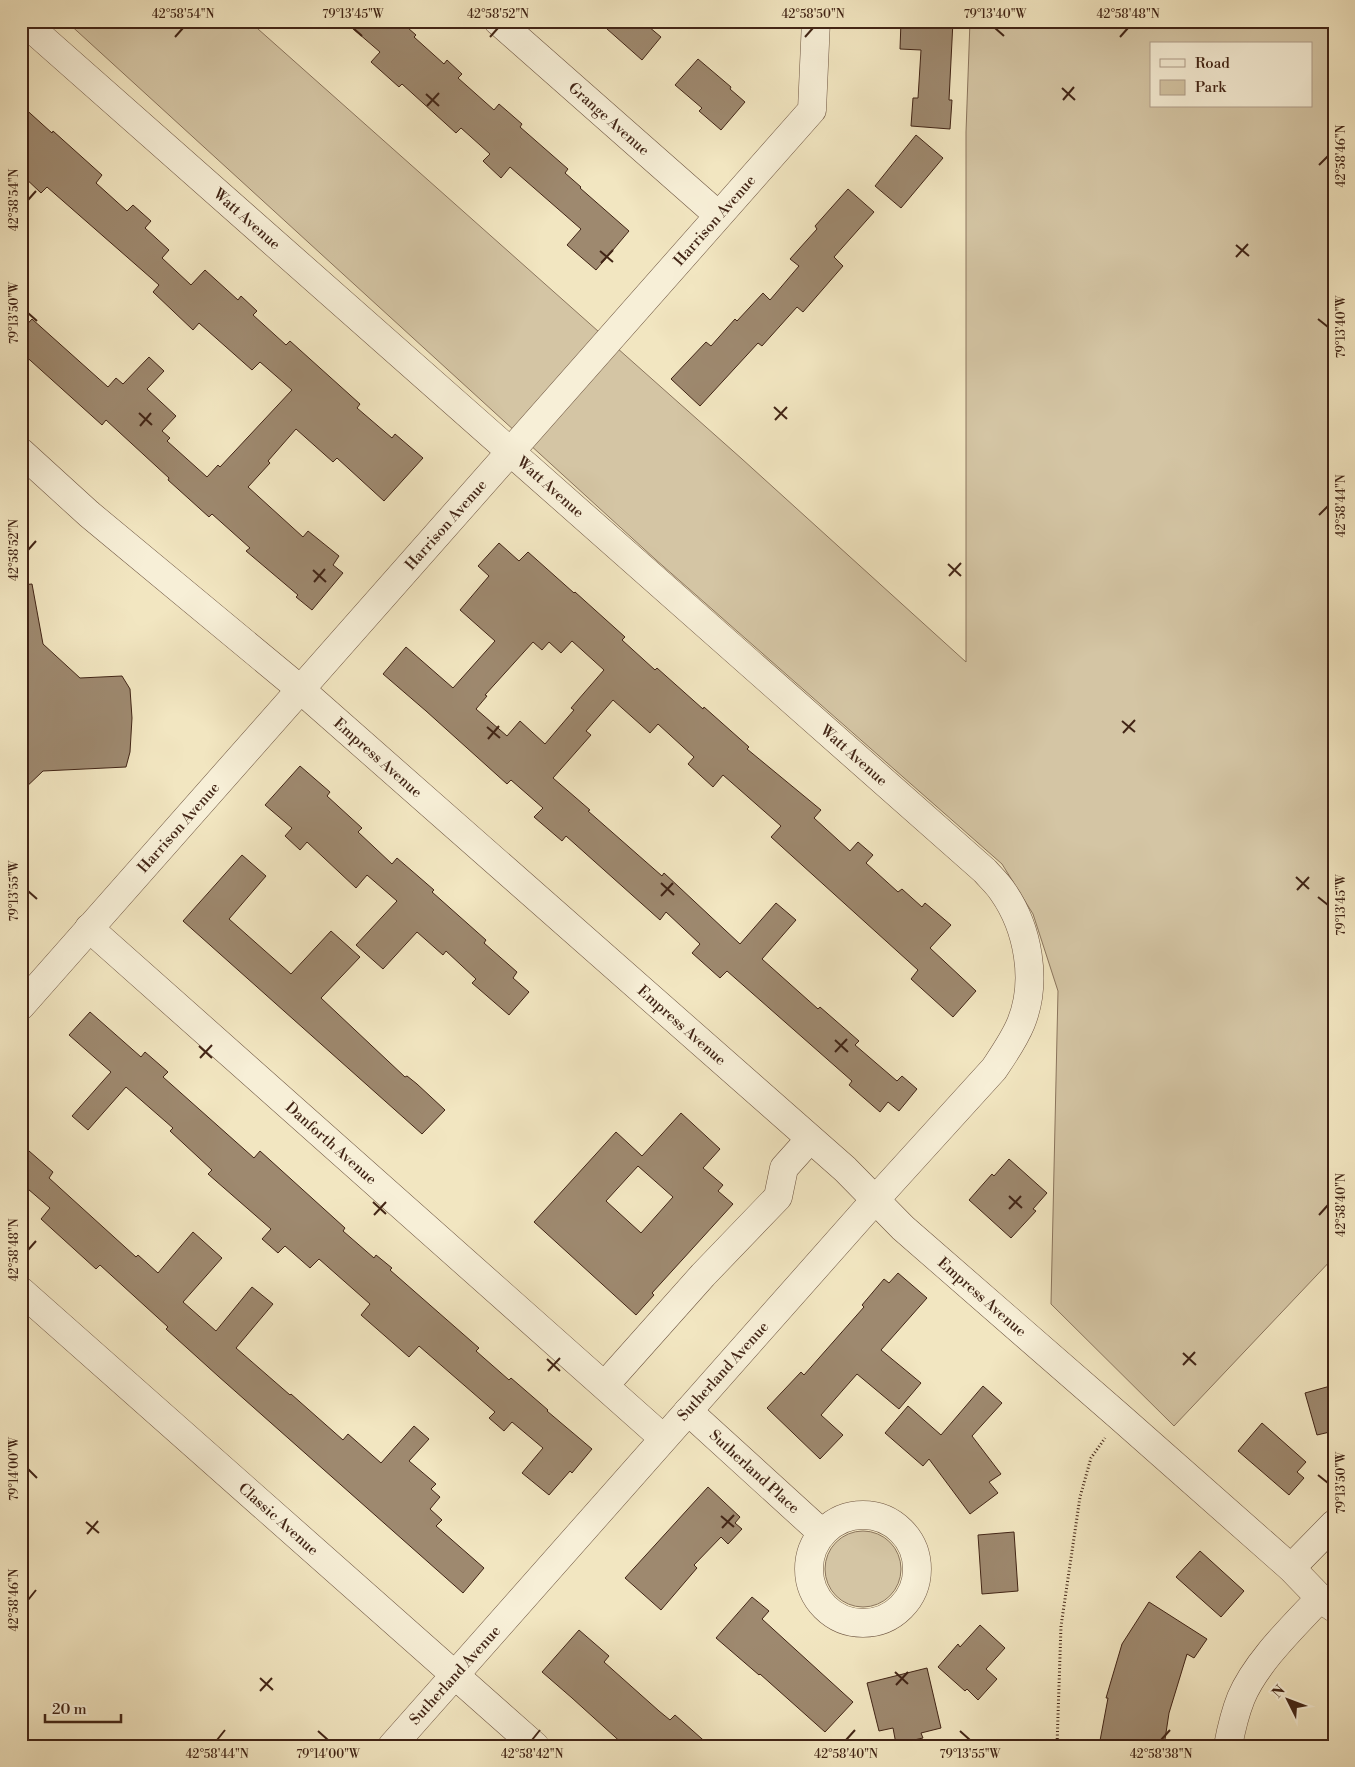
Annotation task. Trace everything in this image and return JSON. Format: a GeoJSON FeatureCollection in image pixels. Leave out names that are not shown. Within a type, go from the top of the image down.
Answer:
{"type":"FeatureCollection","features":[{"type":"Feature","properties":{"kind":"street","name":"Watt Avenue"},"geometry":{"type":"LineString","coordinates":[[23,21],[985,872],[1003,892],[1015,914],[1026,945],[1029,983]]}},
{"type":"Feature","properties":{"kind":"street","name":"Grange Avenue"},"geometry":{"type":"LineString","coordinates":[[498,21],[718,215]]}},
{"type":"Feature","properties":{"kind":"street","name":"Harrison Avenue"},"geometry":{"type":"LineString","coordinates":[[21,1006],[812,110],[816,21]]}},
{"type":"Feature","properties":{"kind":"street","name":"Empress Avenue"},"geometry":{"type":"LineString","coordinates":[[21,452],[89,514],[300,689],[845,1169],[903,1228],[1291,1568],[1327,1603]]}},
{"type":"Feature","properties":{"kind":"street","name":"Danforth Avenue"},"geometry":{"type":"LineString","coordinates":[[89,928],[663,1438]]}},
{"type":"Feature","properties":{"kind":"street","name":"Sutherland Avenue"},"geometry":{"type":"LineString","coordinates":[[392,1746],[663,1438],[994,1069],[1021,1023],[1027,1002],[1029,983]]}},
{"type":"Feature","properties":{"kind":"street"},"geometry":{"type":"LineString","coordinates":[[604,1385],[703,1274],[778,1197],[784,1168],[810,1139]]}},
{"type":"Feature","properties":{"kind":"street","name":"Classic Avenue"},"geometry":{"type":"LineString","coordinates":[[21,1291],[534,1746]]}},
{"type":"Feature","properties":{"kind":"street","name":"Sutherland Place"},"geometry":{"type":"LineString","coordinates":[[688,1410],[822,1533]]}},
{"type":"Feature","properties":{"kind":"street"},"geometry":{"type":"LineString","coordinates":[[1291,1568],[1334,1524]]}},
{"type":"Feature","properties":{"kind":"street"},"geometry":{"type":"LineString","coordinates":[[1228,1746],[1230,1733],[1242,1696],[1255,1673],[1276,1646],[1327,1603]]}},
{"type":"Feature","properties":{"kind":"path"},"geometry":{"type":"LineString","coordinates":[[1057,1746],[1061,1626],[1080,1497],[1091,1458],[1120,1418]]}},
{"type":"Feature","properties":{"kind":"green space"},"geometry":{"type":"Polygon","coordinates":[[[66,21],[249,21],[742,459],[966,662],[966,132],[970,21],[1334,21],[1334,1257],[1174,1426],[1051,1304],[1058,991],[1033,914],[1002,864],[655,559],[66,21]]]}},
{"type":"Feature","properties":{"kind":"green space"},"geometry":{"type":"Polygon","coordinates":[[[871,1531],[884,1537],[895,1548],[901,1561],[899,1584],[884,1601],[871,1607],[855,1607],[842,1601],[827,1584],[825,1561],[831,1548],[848,1533],[871,1531]]]}},
{"type":"Feature","properties":{"kind":"building"},"geometry":{"type":"Polygon","coordinates":[[[344,21],[400,21],[416,35],[414,37],[444,64],[447,60],[462,74],[458,78],[494,110],[499,104],[522,124],[520,127],[568,169],[565,173],[629,231],[596,270],[567,245],[581,229],[510,167],[501,178],[483,161],[490,154],[461,128],[456,133],[402,84],[399,87],[371,62],[380,52],[344,21]]]}},
{"type":"Feature","properties":{"kind":"building"},"geometry":{"type":"Polygon","coordinates":[[[598,21],[642,21],[661,37],[642,60],[598,21]]]}},
{"type":"Feature","properties":{"kind":"building"},"geometry":{"type":"Polygon","coordinates":[[[901,21],[953,21],[949,100],[952,100],[950,129],[911,126],[913,98],[918,98],[921,50],[900,49],[901,21]]]}},
{"type":"Feature","properties":{"kind":"building"},"geometry":{"type":"Polygon","coordinates":[[[698,59],[731,87],[730,89],[745,102],[721,130],[699,111],[702,108],[675,85],[698,59]]]}},
{"type":"Feature","properties":{"kind":"building"},"geometry":{"type":"Polygon","coordinates":[[[21,105],[102,175],[96,183],[127,211],[133,205],[151,221],[145,228],[169,250],[162,258],[191,285],[205,270],[238,300],[241,296],[257,311],[253,315],[286,345],[290,341],[360,404],[357,408],[392,438],[395,434],[423,458],[384,501],[337,458],[333,462],[296,429],[268,461],[270,463],[248,487],[303,537],[308,531],[339,556],[333,565],[343,573],[312,610],[296,597],[298,595],[246,551],[250,548],[212,514],[209,517],[106,420],[102,425],[21,352],[21,331],[32,319],[108,387],[116,378],[123,384],[149,357],[164,371],[147,389],[176,416],[162,431],[170,438],[167,441],[207,477],[218,465],[220,467],[292,390],[260,362],[252,370],[199,323],[193,330],[153,292],[159,285],[47,187],[41,193],[21,174],[21,105]]]}},
{"type":"Feature","properties":{"kind":"building"},"geometry":{"type":"Polygon","coordinates":[[[916,135],[943,158],[901,208],[875,186],[916,135]]]}},
{"type":"Feature","properties":{"kind":"building"},"geometry":{"type":"Polygon","coordinates":[[[848,189],[874,212],[834,257],[843,266],[803,312],[797,307],[762,346],[758,343],[700,406],[671,379],[706,342],[711,346],[735,319],[737,321],[763,293],[770,300],[799,266],[790,259],[817,229],[815,226],[848,189]]]}},
{"type":"Feature","properties":{"kind":"building"},"geometry":{"type":"Polygon","coordinates":[[[499,543],[519,561],[528,552],[625,637],[622,640],[655,670],[657,668],[703,709],[704,707],[749,747],[747,749],[821,810],[814,818],[850,851],[858,842],[873,855],[866,863],[898,892],[902,889],[922,907],[925,903],[951,925],[930,948],[976,991],[953,1017],[911,979],[918,970],[771,837],[781,826],[723,775],[713,787],[688,764],[694,757],[658,724],[650,733],[613,700],[586,731],[591,735],[553,778],[662,876],[664,873],[740,944],[776,903],[796,920],[762,959],[818,1009],[820,1007],[859,1041],[855,1045],[897,1081],[902,1076],[917,1089],[899,1111],[888,1102],[880,1112],[849,1085],[852,1081],[727,971],[720,978],[692,953],[700,944],[666,912],[660,920],[566,836],[562,841],[534,817],[543,808],[511,780],[507,784],[383,674],[406,647],[453,688],[495,641],[460,610],[489,576],[478,566],[499,543]],[[572,641],[561,653],[549,642],[542,650],[533,642],[485,695],[487,696],[476,709],[507,736],[520,721],[545,744],[574,710],[571,708],[604,670],[572,641]]]}},
{"type":"Feature","properties":{"kind":"building"},"geometry":{"type":"Polygon","coordinates":[[[32,584],[43,644],[80,678],[122,676],[130,689],[132,718],[130,752],[126,767],[43,771],[21,792],[21,585],[32,584]]]}},
{"type":"Feature","properties":{"kind":"building"},"geometry":{"type":"Polygon","coordinates":[[[300,766],[330,792],[327,796],[362,828],[358,832],[392,864],[397,858],[434,890],[432,892],[486,940],[484,943],[517,972],[513,978],[529,992],[509,1015],[472,983],[476,979],[446,951],[443,955],[417,932],[383,969],[356,945],[397,901],[367,875],[356,888],[307,842],[300,850],[285,836],[292,828],[265,805],[300,766]]]}},
{"type":"Feature","properties":{"kind":"building"},"geometry":{"type":"Polygon","coordinates":[[[242,855],[266,876],[229,919],[291,974],[331,931],[360,957],[321,998],[405,1077],[407,1076],[417,1084],[445,1110],[422,1134],[183,921],[242,855]]]}},
{"type":"Feature","properties":{"kind":"building"},"geometry":{"type":"Polygon","coordinates":[[[90,1012],[141,1057],[145,1052],[168,1072],[163,1077],[254,1158],[260,1151],[345,1228],[343,1231],[374,1258],[376,1255],[392,1268],[390,1270],[479,1348],[476,1351],[509,1380],[511,1378],[592,1449],[572,1473],[570,1471],[549,1495],[522,1473],[543,1448],[512,1422],[504,1431],[489,1418],[495,1412],[419,1346],[409,1357],[361,1315],[370,1304],[319,1259],[310,1268],[285,1246],[278,1253],[262,1239],[271,1229],[208,1174],[212,1170],[170,1131],[173,1128],[126,1087],[88,1130],[72,1116],[111,1072],[69,1035],[90,1012]]]}},
{"type":"Feature","properties":{"kind":"building"},"geometry":{"type":"Polygon","coordinates":[[[681,1113],[720,1149],[703,1168],[723,1185],[718,1191],[733,1204],[652,1293],[654,1295],[636,1315],[534,1222],[616,1132],[642,1156],[681,1113]],[[638,1166],[606,1201],[641,1233],[673,1197],[638,1166]]]}},
{"type":"Feature","properties":{"kind":"building"},"geometry":{"type":"Polygon","coordinates":[[[21,1144],[53,1172],[49,1178],[136,1257],[138,1255],[158,1273],[193,1232],[222,1258],[183,1302],[216,1331],[252,1287],[273,1304],[236,1348],[343,1440],[348,1434],[381,1463],[414,1426],[429,1439],[409,1461],[436,1484],[431,1489],[440,1497],[430,1509],[442,1520],[436,1526],[484,1568],[463,1593],[218,1376],[100,1265],[96,1269],[41,1219],[50,1208],[21,1183],[21,1144]]]}},
{"type":"Feature","properties":{"kind":"building"},"geometry":{"type":"Polygon","coordinates":[[[1009,1159],[1047,1193],[1033,1209],[1036,1211],[1011,1238],[969,1200],[992,1174],[994,1176],[1009,1159]]]}},
{"type":"Feature","properties":{"kind":"building"},"geometry":{"type":"Polygon","coordinates":[[[898,1273],[927,1298],[881,1350],[921,1383],[899,1409],[857,1374],[821,1415],[843,1435],[820,1459],[767,1408],[801,1372],[804,1375],[864,1307],[862,1305],[884,1279],[889,1283],[898,1273]]]}},
{"type":"Feature","properties":{"kind":"building"},"geometry":{"type":"Polygon","coordinates":[[[1334,1385],[1334,1431],[1317,1435],[1305,1393],[1334,1385]]]}},
{"type":"Feature","properties":{"kind":"building"},"geometry":{"type":"Polygon","coordinates":[[[983,1386],[1002,1403],[972,1436],[1001,1474],[989,1482],[998,1493],[970,1514],[929,1459],[923,1466],[885,1433],[908,1406],[941,1435],[983,1386]]]}},
{"type":"Feature","properties":{"kind":"building"},"geometry":{"type":"Polygon","coordinates":[[[1262,1423],[1306,1462],[1297,1472],[1304,1478],[1289,1495],[1238,1451],[1262,1423]]]}},
{"type":"Feature","properties":{"kind":"building"},"geometry":{"type":"Polygon","coordinates":[[[708,1487],[740,1517],[735,1523],[742,1529],[728,1544],[721,1537],[694,1565],[697,1568],[661,1610],[625,1578],[708,1487]]]}},
{"type":"Feature","properties":{"kind":"building"},"geometry":{"type":"Polygon","coordinates":[[[1014,1532],[1018,1591],[982,1594],[978,1535],[1014,1532]]]}},
{"type":"Feature","properties":{"kind":"building"},"geometry":{"type":"Polygon","coordinates":[[[1200,1551],[1244,1591],[1221,1617],[1176,1577],[1200,1551]]]}},
{"type":"Feature","properties":{"kind":"building"},"geometry":{"type":"Polygon","coordinates":[[[752,1597],[769,1611],[762,1619],[853,1702],[825,1732],[716,1638],[752,1597]]]}},
{"type":"Feature","properties":{"kind":"building"},"geometry":{"type":"Polygon","coordinates":[[[1149,1602],[1207,1639],[1194,1658],[1187,1654],[1169,1713],[1164,1746],[1099,1746],[1108,1698],[1106,1698],[1122,1644],[1149,1602]]]}},
{"type":"Feature","properties":{"kind":"building"},"geometry":{"type":"Polygon","coordinates":[[[980,1625],[1005,1648],[986,1669],[997,1679],[978,1700],[938,1667],[958,1644],[960,1647],[980,1625]]]}},
{"type":"Feature","properties":{"kind":"building"},"geometry":{"type":"Polygon","coordinates":[[[579,1630],[609,1656],[604,1662],[659,1711],[670,1720],[675,1715],[710,1746],[625,1746],[542,1672],[579,1630]]]}},
{"type":"Feature","properties":{"kind":"building"},"geometry":{"type":"Polygon","coordinates":[[[927,1668],[941,1728],[921,1733],[923,1738],[896,1744],[893,1728],[879,1731],[867,1683],[927,1668]]]}}]}
